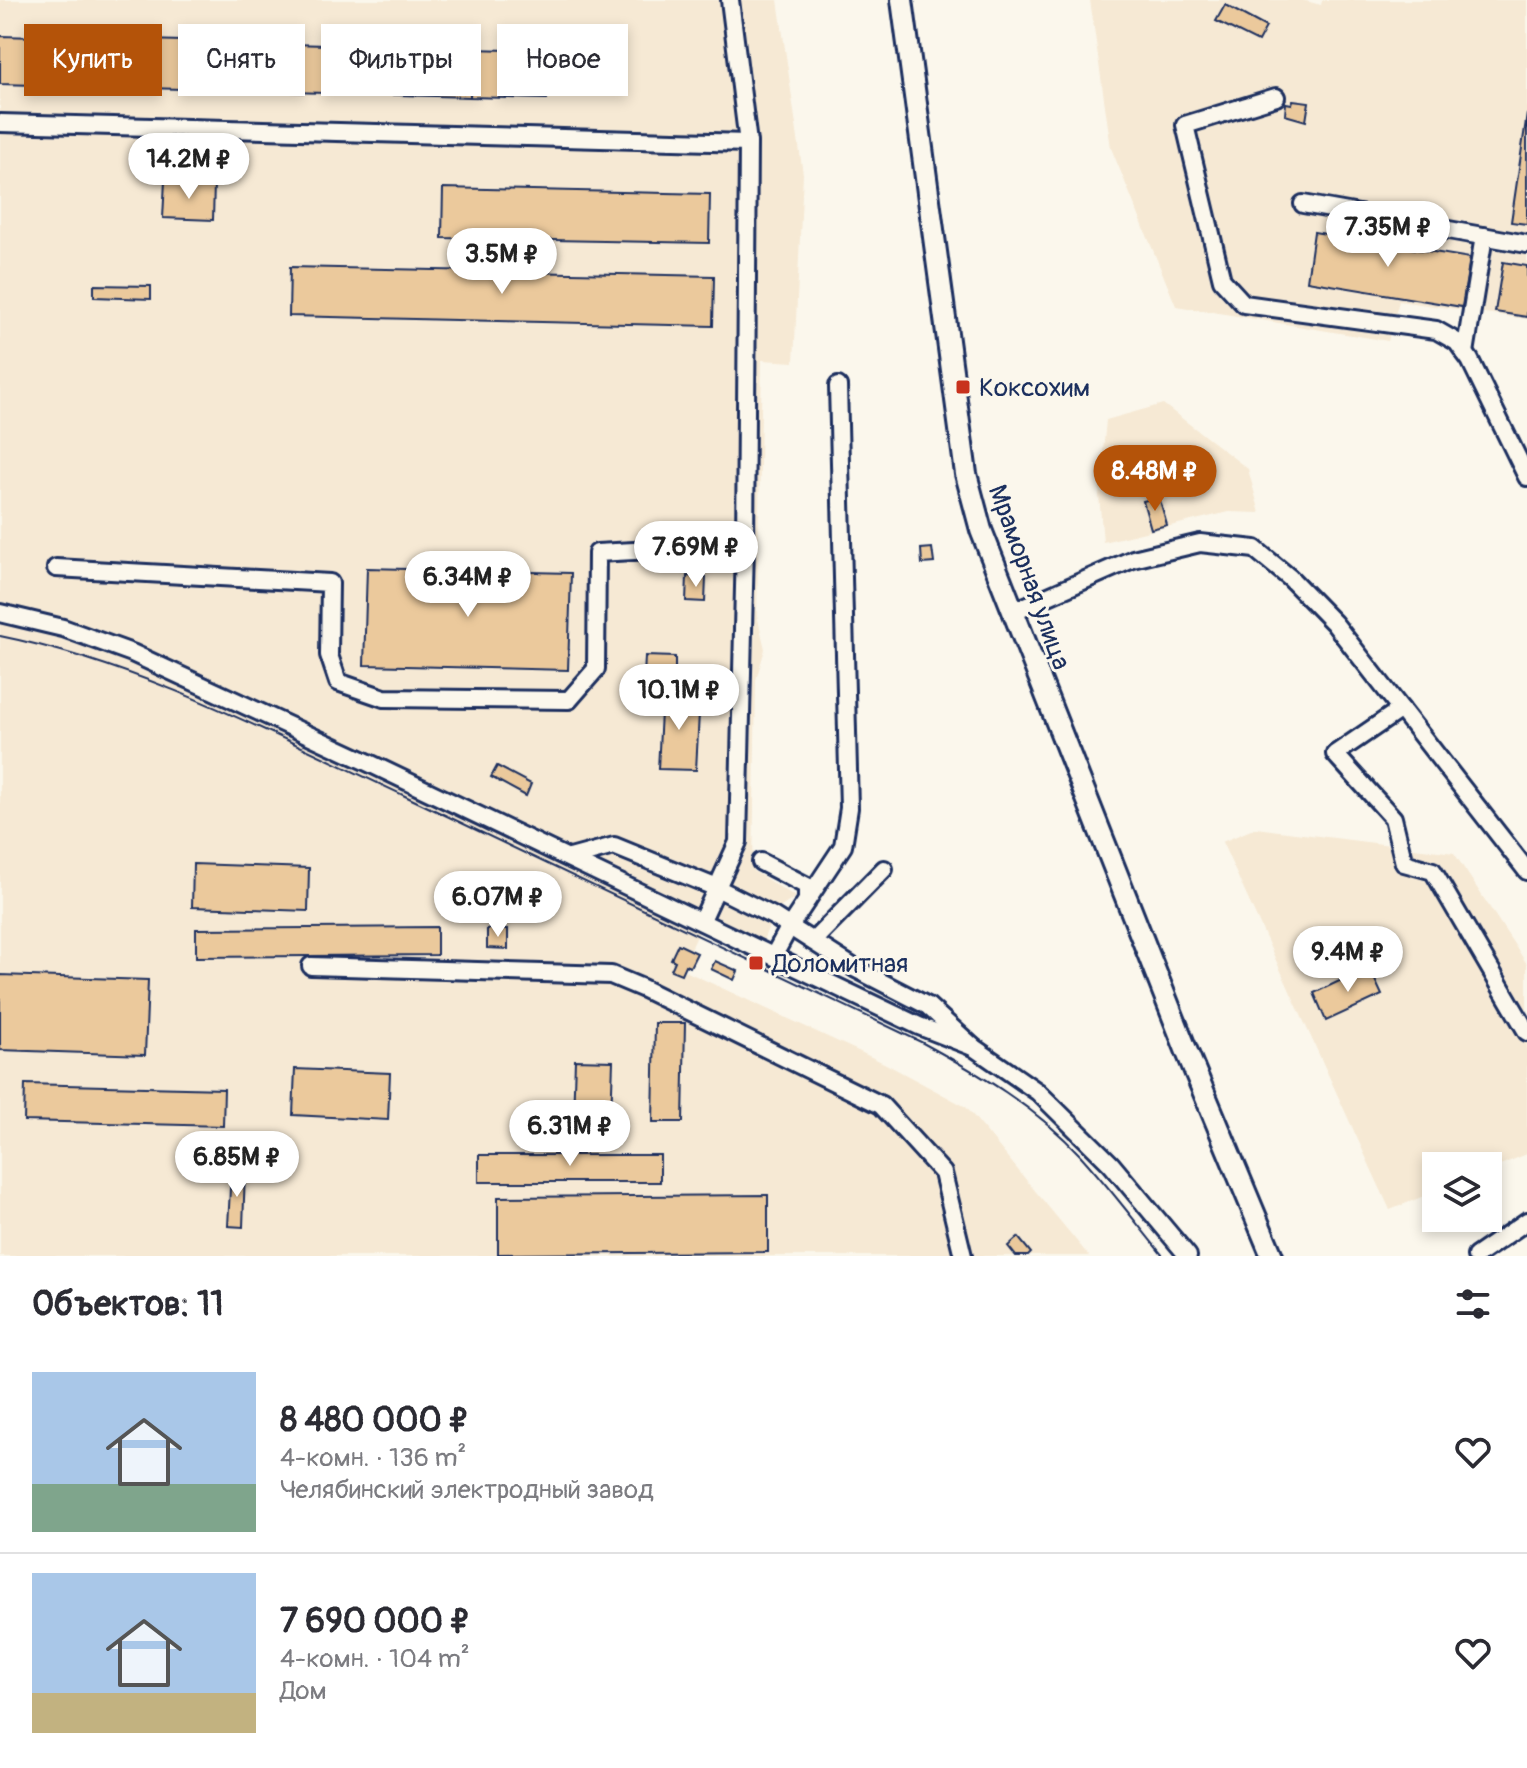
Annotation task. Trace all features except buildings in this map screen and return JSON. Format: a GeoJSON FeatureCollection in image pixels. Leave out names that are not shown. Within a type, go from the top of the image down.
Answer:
{"type":"FeatureCollection","features":[{"type":"Feature","properties":{"kind":"main road","name":"Мраморная улица"},"geometry":{"type":"LineString","coordinates":[[902,0],[966,474],[981,530],[1187,1052],[1272,1256]]}},
{"type":"Feature","properties":{"kind":"street"},"geometry":{"type":"LineString","coordinates":[[702,920],[738,842],[745,545],[748,143],[730,0]]}},
{"type":"Feature","properties":{"kind":"street"},"geometry":{"type":"LineString","coordinates":[[1276,97],[1185,125],[1222,280],[1244,304],[1436,330],[1457,342],[1527,477]]}},
{"type":"Feature","properties":{"kind":"street"},"geometry":{"type":"LineString","coordinates":[[0,123],[748,143]]}},
{"type":"Feature","properties":{"kind":"street"},"geometry":{"type":"LineString","coordinates":[[1303,204],[1527,244]]}},
{"type":"Feature","properties":{"kind":"street"},"geometry":{"type":"LineString","coordinates":[[1465,353],[1484,236]]}},
{"type":"Feature","properties":{"kind":"street"},"geometry":{"type":"LineString","coordinates":[[774,955],[843,846],[849,808],[838,386]]}},
{"type":"Feature","properties":{"kind":"street"},"geometry":{"type":"LineString","coordinates":[[1012,612],[1133,559],[1200,543],[1255,549],[1290,578],[1334,623],[1527,871]]}},
{"type":"Feature","properties":{"kind":"street"},"geometry":{"type":"LineString","coordinates":[[56,568],[330,583],[329,655],[338,682],[384,698],[569,700],[596,669],[597,553],[745,545]]}},
{"type":"Feature","properties":{"kind":"street"},"geometry":{"type":"LineString","coordinates":[[0,613],[63,628],[132,653],[702,920],[919,1026],[973,1047]]}},
{"type":"Feature","properties":{"kind":"street"},"geometry":{"type":"LineString","coordinates":[[1401,709],[1335,754],[1393,818],[1404,863],[1433,871],[1527,1032]]}},
{"type":"Feature","properties":{"kind":"street"},"geometry":{"type":"LineString","coordinates":[[570,858],[614,846],[717,888],[790,926],[856,969],[928,1006],[973,1047],[1038,1092],[1111,1164],[1188,1256]]}},
{"type":"Feature","properties":{"kind":"street"},"geometry":{"type":"LineString","coordinates":[[761,862],[807,886],[807,900]]}},
{"type":"Feature","properties":{"kind":"street"},"geometry":{"type":"LineString","coordinates":[[813,941],[884,869]]}},
{"type":"Feature","properties":{"kind":"street"},"geometry":{"type":"LineString","coordinates":[[311,966],[611,975],[642,988],[881,1105],[943,1173],[963,1256]]}},
{"type":"Feature","properties":{"kind":"street"},"geometry":{"type":"LineString","coordinates":[[1476,1256],[1527,1221]]}},
{"type":"Feature","properties":{"kind":"shaded area"},"geometry":{"type":"Polygon","coordinates":[[[0,0],[778,0],[803,174],[794,362],[762,360],[757,615],[765,649],[756,680],[753,871],[796,897],[775,911],[758,953],[701,927],[691,949],[697,953],[690,967],[685,965],[683,970],[884,1063],[966,1107],[1089,1256],[0,1256],[0,0]]]}},
{"type":"Feature","properties":{"kind":"shaded area"},"geometry":{"type":"Polygon","coordinates":[[[1090,0],[1302,0],[1321,5],[1322,0],[1527,0],[1527,319],[1399,301],[1388,341],[1176,306],[1111,148],[1090,0]]]}},
{"type":"Feature","properties":{"kind":"shaded area"},"geometry":{"type":"Polygon","coordinates":[[[1163,404],[1248,469],[1260,513],[1229,512],[1103,542],[1099,495],[1106,420],[1163,404]]]}},
{"type":"Feature","properties":{"kind":"shaded area"},"geometry":{"type":"Polygon","coordinates":[[[1256,828],[1454,853],[1527,964],[1527,1154],[1502,1164],[1502,1152],[1422,1152],[1422,1197],[1390,1210],[1222,842],[1256,828]]]}},
{"type":"Feature","properties":{"kind":"tram line"},"geometry":{"type":"LineString","coordinates":[[0,636],[105,665],[207,704],[921,1042],[985,1079],[1064,1138],[1163,1256]]}},
{"type":"Feature","properties":{"kind":"place","name":"Коксохим"},"geometry":{"type":"Point","coordinates":[963,387]}},
{"type":"Feature","properties":{"kind":"place","name":"Доломитная"},"geometry":{"type":"Point","coordinates":[756,963]}}]}
